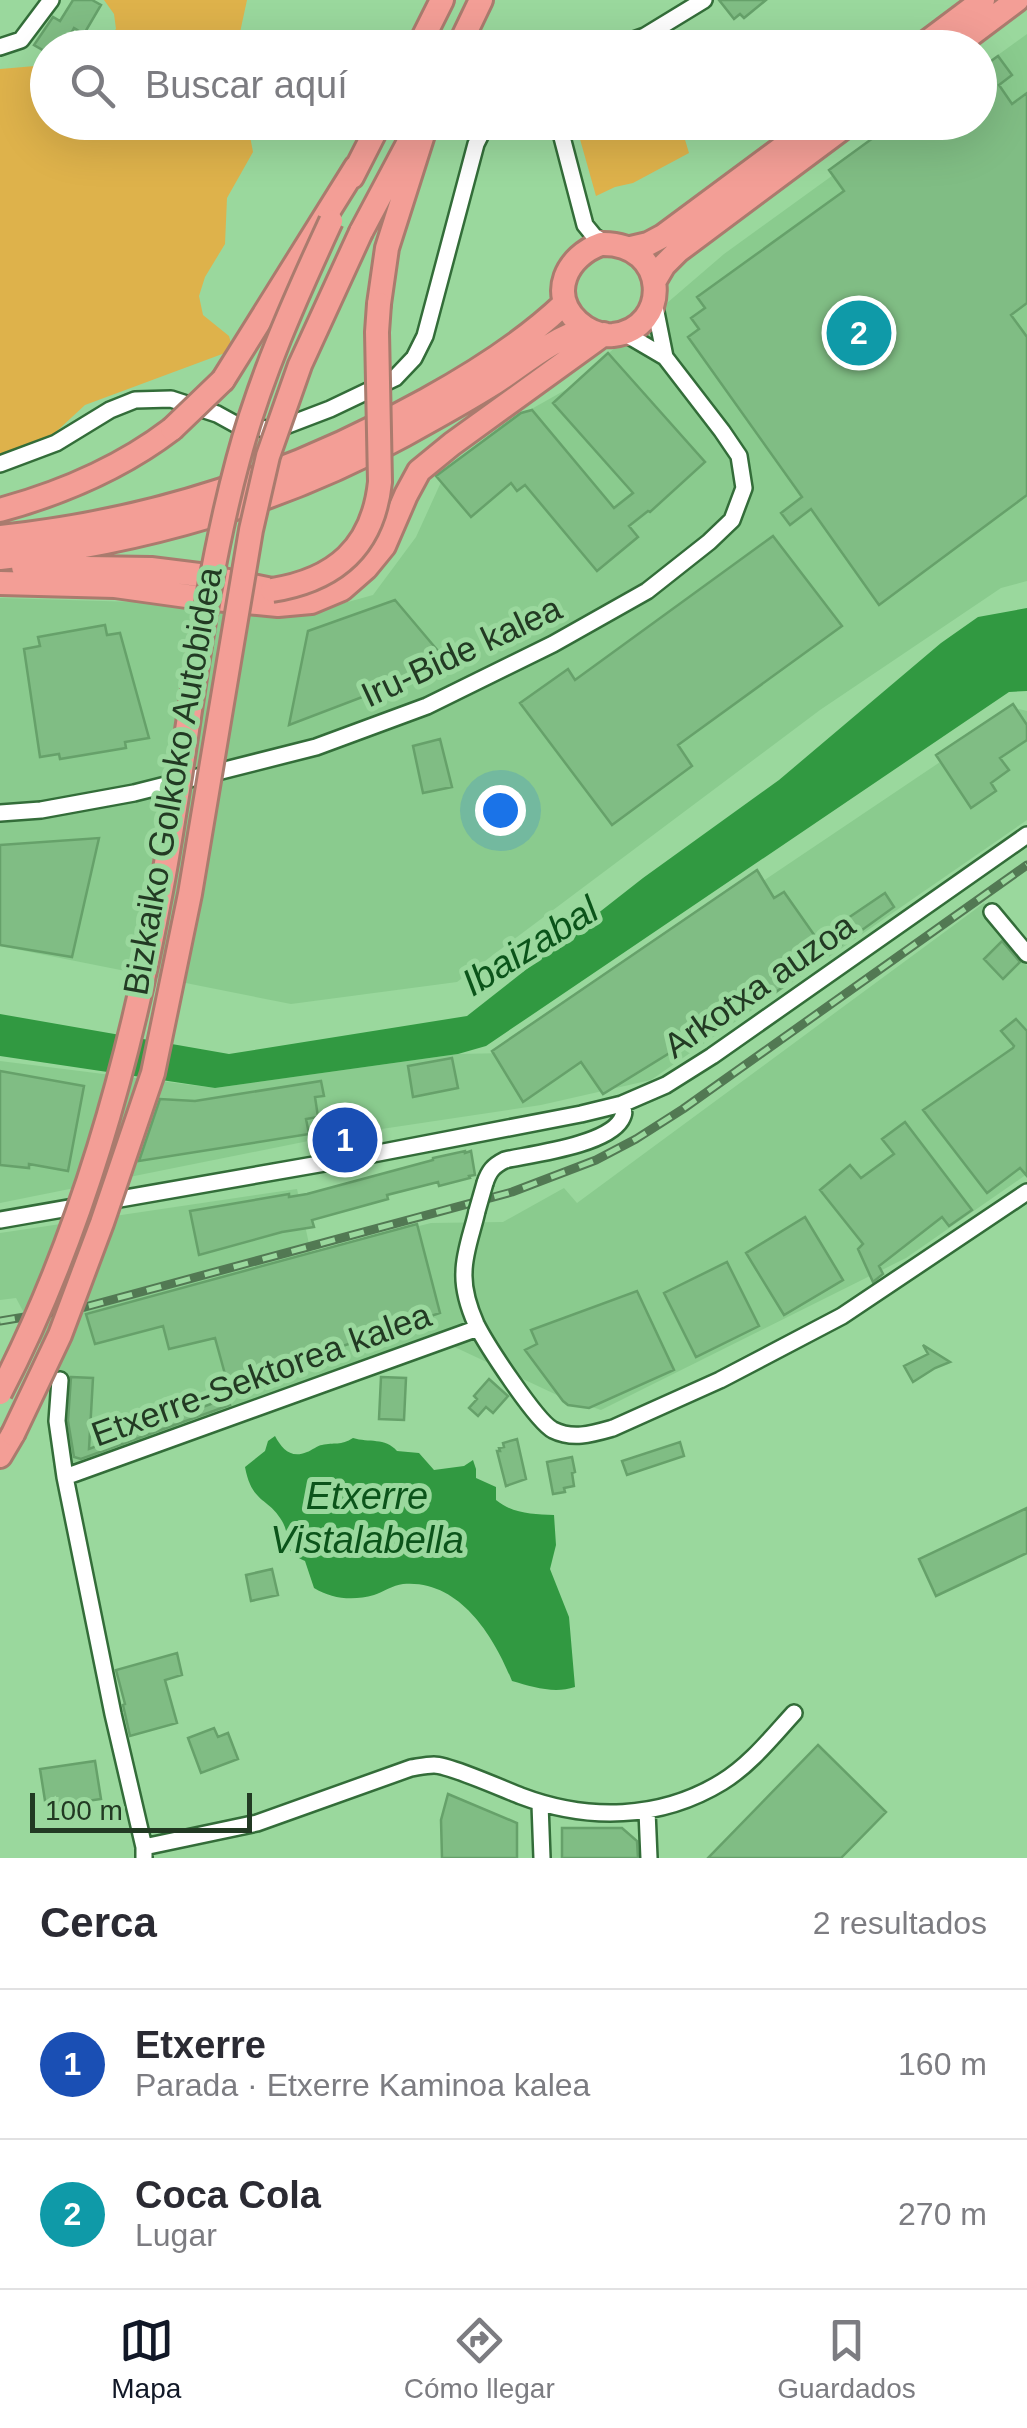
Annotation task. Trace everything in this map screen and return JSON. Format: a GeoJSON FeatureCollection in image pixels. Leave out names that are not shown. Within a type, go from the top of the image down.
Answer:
{"type":"FeatureCollection","features":[{"type":"Feature","properties":{"kind":"highway"},"geometry":{"type":"LineString","coordinates":[[427,30],[442,0]]}},
{"type":"Feature","properties":{"kind":"highway"},"geometry":{"type":"LineString","coordinates":[[467,30],[482,0]]}},
{"type":"Feature","properties":{"kind":"highway"},"geometry":{"type":"LineString","coordinates":[[943,30],[983,0]]}},
{"type":"Feature","properties":{"kind":"highway"},"geometry":{"type":"LineString","coordinates":[[977,30],[1017,0]]}},
{"type":"Feature","properties":{"kind":"highway"},"geometry":{"type":"LineString","coordinates":[[0,510],[89,479],[154,443],[223,380],[370,140]]}},
{"type":"Feature","properties":{"kind":"highway","name":"Bizkaiko Golkoko Autobidea"},"geometry":{"type":"LineString","coordinates":[[0,1456],[60,1335],[153,1073],[190,894],[268,456],[300,364],[361,232],[413,140]]}},
{"type":"Feature","properties":{"kind":"highway"},"geometry":{"type":"LineString","coordinates":[[0,567],[151,569],[199,574],[272,590],[300,586],[329,572],[351,554],[378,504],[379,304],[387,248],[418,140]]}},
{"type":"Feature","properties":{"kind":"highway"},"geometry":{"type":"LineString","coordinates":[[631,248],[663,236],[793,140]]}},
{"type":"Feature","properties":{"kind":"highway"},"geometry":{"type":"LineString","coordinates":[[0,558],[90,545],[243,506],[348,464],[400,438],[572,333],[637,326],[648,315],[664,266],[678,251],[827,140]]}},
{"type":"Feature","properties":{"kind":"highway","name":"Bizkaiko Golkoko Autobidea"},"geometry":{"type":"LineString","coordinates":[[0,1393],[35,1321],[76,1213],[137,1011],[162,890],[212,578],[238,460],[266,368],[356,167]]}},
{"type":"Feature","properties":{"kind":"highway"},"geometry":{"type":"LineString","coordinates":[[605,332],[571,315],[564,304],[567,271],[575,259],[587,249],[606,244],[631,248],[652,271],[654,291]]}},
{"type":"Feature","properties":{"kind":"highway"},"geometry":{"type":"LineString","coordinates":[[0,538],[86,525],[194,500],[288,467],[391,420],[460,381],[526,337],[564,304]]}},
{"type":"Feature","properties":{"kind":"highway"},"geometry":{"type":"LineString","coordinates":[[0,583],[116,586],[278,605],[311,602],[342,589],[366,568],[384,546],[419,471],[605,332]]}},
{"type":"Feature","properties":{"kind":"street"},"geometry":{"type":"LineString","coordinates":[[655,30],[704,0]]}},
{"type":"Feature","properties":{"kind":"street"},"geometry":{"type":"LineString","coordinates":[[0,47],[20,40],[46,2]]}},
{"type":"Feature","properties":{"kind":"street"},"geometry":{"type":"LineString","coordinates":[[0,464],[56,443],[134,400],[172,398],[237,425],[276,430],[395,378],[414,358],[425,336],[478,140]]}},
{"type":"Feature","properties":{"kind":"street"},"geometry":{"type":"LineString","coordinates":[[563,140],[585,225],[606,244]]}},
{"type":"Feature","properties":{"kind":"street"},"geometry":{"type":"LineString","coordinates":[[575,259],[585,225]]}},
{"type":"Feature","properties":{"kind":"street"},"geometry":{"type":"LineString","coordinates":[[654,291],[664,357]]}},
{"type":"Feature","properties":{"kind":"street"},"geometry":{"type":"LineString","coordinates":[[605,332],[664,357]]}},
{"type":"Feature","properties":{"kind":"street","name":"Iru-Bide kalea"},"geometry":{"type":"LineString","coordinates":[[0,813],[42,810],[134,793],[316,747],[427,706],[553,644],[648,591],[732,520],[744,488],[739,456],[664,357]]}},
{"type":"Feature","properties":{"kind":"street","name":"Arkotxa auzoa"},"geometry":{"type":"LineString","coordinates":[[0,1220],[502,1131],[622,1104],[666,1085],[712,1056],[1027,835]]}},
{"type":"Feature","properties":{"kind":"street"},"geometry":{"type":"LineString","coordinates":[[992,912],[1027,954]]}},
{"type":"Feature","properties":{"kind":"street","name":"Etxerre-Sektorea kalea"},"geometry":{"type":"LineString","coordinates":[[622,1104],[622,1120],[607,1132],[495,1165],[485,1183],[463,1268],[468,1303],[478,1328],[529,1407],[549,1428],[569,1436],[613,1428],[783,1349],[842,1316],[1027,1192]]}},
{"type":"Feature","properties":{"kind":"street","name":"Etxerre-Sektorea kalea"},"geometry":{"type":"LineString","coordinates":[[65,1477],[478,1328]]}},
{"type":"Feature","properties":{"kind":"street","name":"Etxerre-Sektorea kalea"},"geometry":{"type":"LineString","coordinates":[[60,1380],[57,1421],[65,1477],[144,1852],[257,1823],[411,1768],[437,1764],[540,1804],[582,1813],[647,1811],[722,1782],[758,1753],[794,1713]]}},
{"type":"Feature","properties":{"kind":"street"},"geometry":{"type":"LineString","coordinates":[[540,1804],[542,1858]]}},
{"type":"Feature","properties":{"kind":"street"},"geometry":{"type":"LineString","coordinates":[[647,1811],[649,1858]]}},
{"type":"Feature","properties":{"kind":"shaded area"},"geometry":{"type":"Polygon","coordinates":[[[104,0],[247,0],[241,30],[115,30],[114,14],[104,0]]]}},
{"type":"Feature","properties":{"kind":"shaded area"},"geometry":{"type":"Polygon","coordinates":[[[1027,34],[1027,581],[1001,588],[820,710],[457,982],[291,1004],[0,946],[0,598],[137,602],[294,617],[373,595],[416,537],[447,469],[503,425],[567,389],[724,254],[882,140],[997,140],[997,56],[1027,34]]]}},
{"type":"Feature","properties":{"kind":"shaded area"},"geometry":{"type":"Polygon","coordinates":[[[30,66],[30,140],[251,140],[253,152],[227,198],[225,244],[205,277],[199,296],[203,315],[229,336],[233,350],[85,405],[30,456],[0,471],[0,69],[30,66]]]}},
{"type":"Feature","properties":{"kind":"shaded area"},"geometry":{"type":"Polygon","coordinates":[[[580,140],[685,140],[689,153],[633,183],[596,196],[580,140]]]}},
{"type":"Feature","properties":{"kind":"shaded area"},"geometry":{"type":"Polygon","coordinates":[[[1019,709],[1027,711],[1027,820],[651,1080],[541,1105],[328,1137],[0,1203],[0,1061],[215,1088],[458,1054],[507,1053],[1019,709]]]}},
{"type":"Feature","properties":{"kind":"shaded area"},"geometry":{"type":"Polygon","coordinates":[[[984,903],[1027,966],[1027,1174],[906,1258],[601,1410],[557,1395],[429,1335],[74,1468],[60,1380],[16,1298],[0,1300],[0,1233],[297,1189],[311,1253],[431,1223],[503,1222],[564,1188],[577,1203],[984,903]]]}},
{"type":"Feature","properties":{"kind":"water"},"geometry":{"type":"Polygon","coordinates":[[[1027,608],[1027,691],[1009,692],[486,1046],[458,1054],[215,1088],[0,1056],[0,1014],[229,1054],[467,1016],[643,878],[779,780],[941,643],[978,617],[1027,608]]]}},
{"type":"Feature","properties":{"kind":"water","name":"Etxerre Vistalabella"},"geometry":{"type":"Polygon","coordinates":[[[275,1436],[284,1449],[296,1454],[353,1438],[419,1453],[434,1470],[464,1466],[473,1460],[476,1478],[496,1487],[496,1500],[503,1505],[554,1515],[556,1545],[550,1569],[569,1617],[575,1687],[551,1690],[512,1681],[484,1629],[472,1614],[441,1591],[403,1584],[374,1595],[351,1598],[335,1597],[314,1588],[305,1561],[289,1549],[282,1521],[256,1494],[248,1479],[245,1467],[265,1451],[268,1441],[275,1436]]]}},
{"type":"Feature","properties":{"kind":"building"},"geometry":{"type":"Polygon","coordinates":[[[73,0],[92,0],[101,5],[86,30],[44,30],[53,17],[60,21],[73,0]]]}},
{"type":"Feature","properties":{"kind":"building"},"geometry":{"type":"Polygon","coordinates":[[[719,0],[766,0],[744,18],[740,14],[734,19],[719,0]]]}},
{"type":"Feature","properties":{"kind":"building"},"geometry":{"type":"Polygon","coordinates":[[[997,57],[1012,75],[999,85],[1012,104],[1027,93],[1027,303],[1011,315],[1027,337],[1027,495],[879,605],[811,509],[790,525],[781,513],[802,497],[688,337],[699,329],[691,318],[705,308],[697,297],[844,191],[829,170],[870,140],[997,140],[997,57]]]}},
{"type":"Feature","properties":{"kind":"building"},"geometry":{"type":"Polygon","coordinates":[[[608,353],[705,462],[629,526],[638,537],[597,571],[525,485],[517,491],[511,483],[471,517],[436,476],[521,413],[532,410],[614,508],[633,493],[553,403],[608,353]]]}},
{"type":"Feature","properties":{"kind":"building"},"geometry":{"type":"Polygon","coordinates":[[[773,536],[842,626],[678,745],[692,766],[612,825],[520,703],[568,669],[575,680],[773,536]]]}},
{"type":"Feature","properties":{"kind":"building"},"geometry":{"type":"Polygon","coordinates":[[[395,600],[449,664],[289,725],[308,631],[395,600]]]}},
{"type":"Feature","properties":{"kind":"building"},"geometry":{"type":"Polygon","coordinates":[[[105,625],[107,635],[120,633],[149,738],[125,742],[126,748],[60,759],[59,754],[40,757],[24,649],[40,646],[38,637],[105,625]]]}},
{"type":"Feature","properties":{"kind":"building"},"geometry":{"type":"Polygon","coordinates":[[[1013,704],[1027,725],[1027,740],[1000,758],[1009,770],[991,783],[996,791],[971,808],[936,755],[1013,704]]]}},
{"type":"Feature","properties":{"kind":"building"},"geometry":{"type":"Polygon","coordinates":[[[440,739],[452,787],[423,793],[413,746],[440,739]]]}},
{"type":"Feature","properties":{"kind":"building"},"geometry":{"type":"Polygon","coordinates":[[[99,838],[72,957],[0,945],[0,845],[99,838]]]}},
{"type":"Feature","properties":{"kind":"building"},"geometry":{"type":"Polygon","coordinates":[[[757,870],[774,898],[784,892],[817,939],[885,893],[894,907],[769,997],[758,980],[733,997],[741,1009],[603,1094],[581,1062],[523,1102],[492,1051],[757,870]]]}},
{"type":"Feature","properties":{"kind":"building"},"geometry":{"type":"Polygon","coordinates":[[[1002,941],[1020,962],[1003,979],[984,959],[1002,941]]]}},
{"type":"Feature","properties":{"kind":"building"},"geometry":{"type":"Polygon","coordinates":[[[1016,1019],[1027,1031],[1027,1176],[1020,1168],[987,1193],[923,1110],[1013,1048],[1001,1031],[1016,1019]]]}},
{"type":"Feature","properties":{"kind":"building"},"geometry":{"type":"Polygon","coordinates":[[[452,1058],[458,1088],[413,1097],[408,1066],[452,1058]]]}},
{"type":"Feature","properties":{"kind":"building"},"geometry":{"type":"Polygon","coordinates":[[[0,1071],[84,1086],[68,1171],[29,1164],[29,1168],[0,1165],[0,1071]]]}},
{"type":"Feature","properties":{"kind":"building"},"geometry":{"type":"Polygon","coordinates":[[[321,1081],[324,1096],[315,1097],[318,1117],[306,1119],[309,1134],[139,1161],[160,1099],[195,1101],[321,1081]]]}},
{"type":"Feature","properties":{"kind":"building"},"geometry":{"type":"Polygon","coordinates":[[[905,1122],[972,1210],[949,1226],[942,1217],[879,1266],[883,1274],[873,1282],[858,1249],[863,1244],[820,1190],[850,1165],[861,1178],[894,1154],[882,1139],[905,1122]]]}},
{"type":"Feature","properties":{"kind":"building"},"geometry":{"type":"Polygon","coordinates":[[[471,1151],[475,1175],[470,1178],[387,1195],[388,1199],[312,1220],[314,1227],[199,1255],[190,1211],[307,1194],[471,1151]]]}},
{"type":"Feature","properties":{"kind":"building"},"geometry":{"type":"Polygon","coordinates":[[[805,1217],[843,1280],[784,1315],[746,1253],[805,1217]]]}},
{"type":"Feature","properties":{"kind":"building"},"geometry":{"type":"Polygon","coordinates":[[[417,1224],[440,1313],[228,1385],[215,1338],[169,1349],[163,1326],[95,1344],[86,1314],[417,1224]]]}},
{"type":"Feature","properties":{"kind":"building"},"geometry":{"type":"Polygon","coordinates":[[[727,1262],[759,1326],[696,1357],[664,1293],[727,1262]]]}},
{"type":"Feature","properties":{"kind":"building"},"geometry":{"type":"Polygon","coordinates":[[[637,1291],[674,1370],[589,1408],[568,1405],[525,1350],[537,1344],[531,1330],[637,1291]]]}},
{"type":"Feature","properties":{"kind":"building"},"geometry":{"type":"Polygon","coordinates":[[[923,1345],[950,1362],[913,1382],[904,1366],[928,1354],[923,1345]]]}},
{"type":"Feature","properties":{"kind":"building"},"geometry":{"type":"Polygon","coordinates":[[[71,1377],[93,1378],[89,1449],[227,1398],[230,1405],[81,1459],[74,1457],[68,1421],[71,1377]]]}},
{"type":"Feature","properties":{"kind":"building"},"geometry":{"type":"Polygon","coordinates":[[[381,1377],[406,1378],[404,1420],[379,1419],[381,1377]]]}},
{"type":"Feature","properties":{"kind":"building"},"geometry":{"type":"Polygon","coordinates":[[[489,1379],[508,1396],[493,1413],[486,1407],[478,1416],[469,1408],[489,1379]]]}},
{"type":"Feature","properties":{"kind":"building"},"geometry":{"type":"Polygon","coordinates":[[[517,1439],[526,1479],[506,1486],[497,1451],[504,1447],[503,1443],[517,1439]]]}},
{"type":"Feature","properties":{"kind":"building"},"geometry":{"type":"Polygon","coordinates":[[[680,1442],[684,1456],[627,1475],[622,1461],[680,1442]]]}},
{"type":"Feature","properties":{"kind":"building"},"geometry":{"type":"Polygon","coordinates":[[[572,1457],[574,1486],[553,1494],[547,1462],[572,1457]]]}},
{"type":"Feature","properties":{"kind":"building"},"geometry":{"type":"Polygon","coordinates":[[[1027,1508],[1027,1553],[936,1596],[919,1559],[1027,1508]]]}},
{"type":"Feature","properties":{"kind":"building"},"geometry":{"type":"Polygon","coordinates":[[[272,1569],[278,1595],[251,1601],[246,1575],[272,1569]]]}},
{"type":"Feature","properties":{"kind":"building"},"geometry":{"type":"Polygon","coordinates":[[[177,1653],[182,1675],[165,1680],[177,1723],[130,1736],[116,1670],[177,1653]]]}},
{"type":"Feature","properties":{"kind":"building"},"geometry":{"type":"Polygon","coordinates":[[[214,1728],[218,1737],[228,1733],[238,1759],[201,1773],[188,1738],[214,1728]]]}},
{"type":"Feature","properties":{"kind":"building"},"geometry":{"type":"Polygon","coordinates":[[[818,1745],[886,1812],[841,1858],[708,1858],[818,1745]]]}},
{"type":"Feature","properties":{"kind":"building"},"geometry":{"type":"Polygon","coordinates":[[[95,1761],[101,1799],[46,1807],[40,1769],[95,1761]]]}},
{"type":"Feature","properties":{"kind":"building"},"geometry":{"type":"Polygon","coordinates":[[[448,1794],[517,1823],[517,1858],[442,1858],[441,1820],[448,1794]]]}},
{"type":"Feature","properties":{"kind":"building"},"geometry":{"type":"Polygon","coordinates":[[[562,1828],[622,1828],[637,1841],[638,1858],[562,1858],[562,1828]]]}},
{"type":"Feature","properties":{"kind":"railway"},"geometry":{"type":"LineString","coordinates":[[0,1321],[85,1307],[512,1192],[596,1160],[683,1109],[1027,865]]}},
{"type":"Feature","properties":{"kind":"place","name":"Coca Cola"},"geometry":{"type":"Point","coordinates":[859,333]}},
{"type":"Feature","properties":{"kind":"place","name":"Etxerre"},"geometry":{"type":"Point","coordinates":[345,1140]}},
{"type":"Feature","properties":{"kind":"water label","name":"Ibaizabal"},"geometry":{"type":"Point","coordinates":[530,946]}}]}
